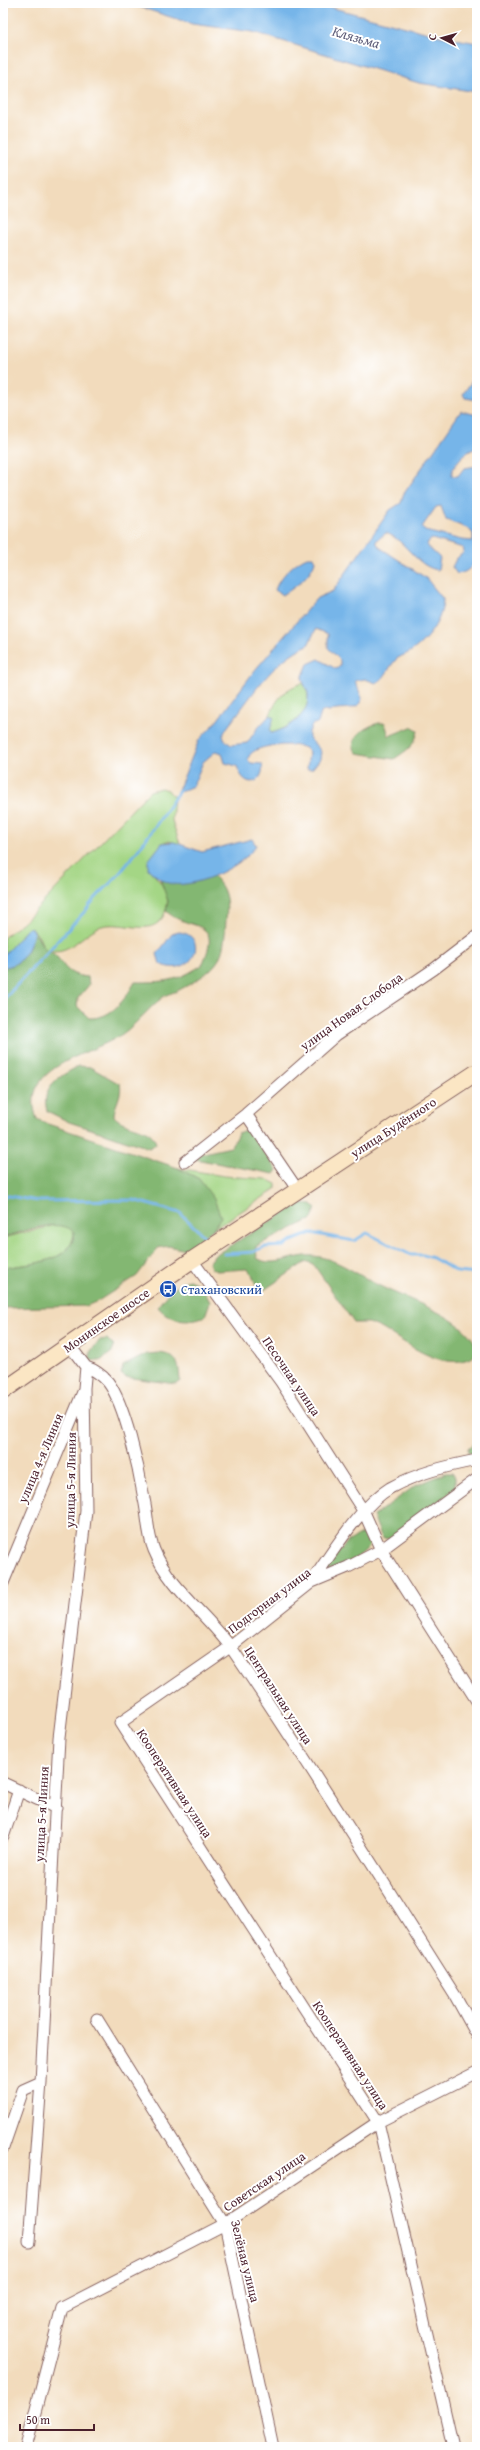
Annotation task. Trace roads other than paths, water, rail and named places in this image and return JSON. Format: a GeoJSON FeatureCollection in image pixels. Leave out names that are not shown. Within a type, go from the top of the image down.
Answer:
{"type":"FeatureCollection","features":[{"type":"Feature","properties":{"kind":"main road","name":"улица Будённого"},"geometry":{"type":"LineString","coordinates":[[303,1185],[477,1072]]}},
{"type":"Feature","properties":{"kind":"main road","name":"Монинское шоссе"},"geometry":{"type":"LineString","coordinates":[[3,1392],[192,1260],[303,1185]]}},
{"type":"Feature","properties":{"kind":"street","name":"улица Новая Слобода"},"geometry":{"type":"LineString","coordinates":[[184,1162],[246,1114],[336,1035],[434,969],[477,936]]}},
{"type":"Feature","properties":{"kind":"street"},"geometry":{"type":"LineString","coordinates":[[246,1114],[303,1185]]}},
{"type":"Feature","properties":{"kind":"street","name":"Песочная улица"},"geometry":{"type":"LineString","coordinates":[[192,1260],[281,1382],[364,1512],[381,1550]]}},
{"type":"Feature","properties":{"kind":"street"},"geometry":{"type":"LineString","coordinates":[[70,1346],[86,1367],[84,1388]]}},
{"type":"Feature","properties":{"kind":"street","name":"Центральная улица"},"geometry":{"type":"LineString","coordinates":[[86,1367],[93,1369],[109,1383],[118,1403],[127,1430],[145,1499],[149,1535],[157,1556],[172,1580],[230,1647],[452,1990],[477,2035]]}},
{"type":"Feature","properties":{"kind":"street","name":"улица 4-я Линия"},"geometry":{"type":"LineString","coordinates":[[3,1583],[84,1388]]}},
{"type":"Feature","properties":{"kind":"street","name":"улица 5-я Линия"},"geometry":{"type":"LineString","coordinates":[[29,2242],[41,2082],[59,1738],[86,1511],[84,1388]]}},
{"type":"Feature","properties":{"kind":"street"},"geometry":{"type":"LineString","coordinates":[[312,1582],[364,1512],[389,1489],[412,1477],[477,1460]]}},
{"type":"Feature","properties":{"kind":"street","name":"Подгорная улица"},"geometry":{"type":"LineString","coordinates":[[120,1723],[230,1647],[312,1582],[348,1567],[381,1550],[477,1479]]}},
{"type":"Feature","properties":{"kind":"street"},"geometry":{"type":"LineString","coordinates":[[381,1550],[477,1701]]}},
{"type":"Feature","properties":{"kind":"street","name":"Кооперативная улица"},"geometry":{"type":"LineString","coordinates":[[120,1723],[378,2122],[453,2447]]}},
{"type":"Feature","properties":{"kind":"street"},"geometry":{"type":"LineString","coordinates":[[3,1783],[56,1808]]}},
{"type":"Feature","properties":{"kind":"street"},"geometry":{"type":"LineString","coordinates":[[3,1837],[19,1790]]}},
{"type":"Feature","properties":{"kind":"street","name":"Зелёная улица"},"geometry":{"type":"LineString","coordinates":[[97,2019],[225,2224],[273,2447]]}},
{"type":"Feature","properties":{"kind":"street","name":"Советская улица"},"geometry":{"type":"LineString","coordinates":[[26,2447],[62,2308],[225,2224],[378,2122],[477,2072]]}},
{"type":"Feature","properties":{"kind":"street"},"geometry":{"type":"LineString","coordinates":[[3,2148],[23,2090],[41,2082]]}},
{"type":"Feature","properties":{"kind":"water","name":"Клязьма"},"geometry":{"type":"Polygon","coordinates":[[[127,3],[314,3],[440,36],[477,43],[477,92],[419,83],[253,32],[192,24],[127,3]]]}},
{"type":"Feature","properties":{"kind":"water"},"geometry":{"type":"Polygon","coordinates":[[[477,374],[477,400],[465,398],[463,394],[477,374]]]}},
{"type":"Feature","properties":{"kind":"water"},"geometry":{"type":"Polygon","coordinates":[[[461,411],[477,415],[477,448],[464,455],[454,467],[452,472],[452,476],[458,476],[464,468],[477,466],[477,559],[473,565],[466,571],[457,574],[452,567],[456,559],[464,552],[463,548],[432,539],[428,542],[427,546],[440,558],[438,570],[423,564],[393,536],[386,533],[376,541],[379,547],[426,578],[443,599],[440,615],[428,636],[410,652],[395,660],[384,676],[376,683],[365,679],[355,681],[362,698],[361,703],[357,706],[329,711],[325,710],[321,713],[318,723],[313,724],[309,734],[311,740],[321,752],[320,759],[312,769],[307,769],[309,752],[306,748],[292,745],[264,747],[250,754],[248,760],[251,763],[262,764],[262,770],[258,779],[254,782],[249,782],[241,774],[237,766],[225,763],[222,753],[216,751],[203,762],[193,786],[177,793],[199,740],[216,722],[255,670],[317,598],[333,591],[390,510],[401,503],[403,495],[461,411]],[[441,506],[436,507],[422,527],[425,531],[462,540],[473,541],[473,534],[469,529],[446,520],[441,506]],[[316,629],[308,645],[283,660],[262,681],[226,729],[223,735],[225,740],[231,745],[247,743],[270,715],[274,717],[270,730],[272,733],[285,728],[302,715],[307,702],[308,693],[302,678],[308,664],[319,659],[336,669],[340,666],[340,660],[328,648],[328,634],[316,629]]]}},
{"type":"Feature","properties":{"kind":"water"},"geometry":{"type":"Polygon","coordinates":[[[307,557],[313,557],[315,561],[310,571],[302,581],[282,595],[275,590],[280,580],[288,570],[307,557]]]}},
{"type":"Feature","properties":{"kind":"water"},"geometry":{"type":"Polygon","coordinates":[[[252,839],[256,845],[242,861],[219,874],[194,883],[168,883],[148,869],[148,861],[162,843],[174,842],[202,852],[252,839]]]}},
{"type":"Feature","properties":{"kind":"water"},"geometry":{"type":"Polygon","coordinates":[[[31,927],[34,931],[33,937],[24,955],[15,964],[3,967],[3,956],[27,929],[31,927]]]}},
{"type":"Feature","properties":{"kind":"water"},"geometry":{"type":"Polygon","coordinates":[[[179,932],[188,935],[194,941],[196,948],[194,955],[189,962],[182,966],[172,967],[160,964],[157,954],[172,934],[179,932]]]}},
{"type":"Feature","properties":{"kind":"waterway"},"geometry":{"type":"LineString","coordinates":[[3,1000],[87,909],[94,899],[119,874],[150,834],[179,791]]}},
{"type":"Feature","properties":{"kind":"waterway"},"geometry":{"type":"LineString","coordinates":[[3,1195],[38,1201],[133,1200],[180,1213],[207,1239]]}},
{"type":"Feature","properties":{"kind":"waterway"},"geometry":{"type":"LineString","coordinates":[[224,1254],[253,1252],[264,1247],[284,1246],[289,1242],[311,1233],[354,1241],[367,1233],[411,1255],[423,1255],[433,1258],[457,1272],[477,1274]]}},
{"type":"Feature","properties":{"kind":"place","name":"Стахановский"},"geometry":{"type":"Point","coordinates":[168,1289]}}]}
